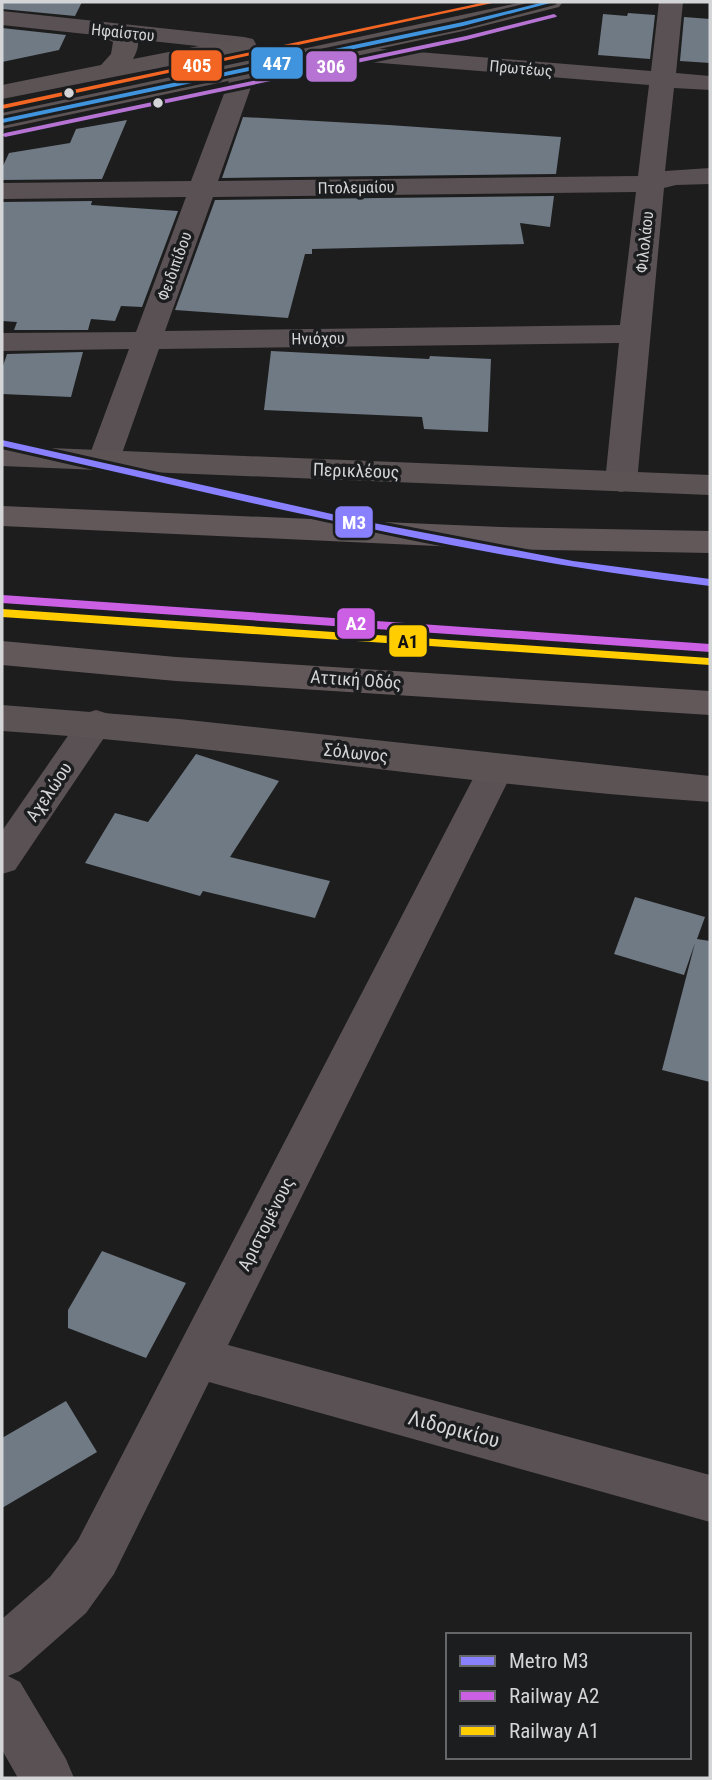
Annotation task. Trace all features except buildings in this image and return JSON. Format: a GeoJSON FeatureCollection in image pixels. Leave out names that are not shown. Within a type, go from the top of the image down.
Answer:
{"type":"FeatureCollection","features":[{"type":"Feature","properties":{"kind":"highway"},"geometry":{"type":"LineString","coordinates":[[2,502],[125,523]]}},
{"type":"Feature","properties":{"kind":"highway"},"geometry":{"type":"LineString","coordinates":[[2,516],[501,538],[710,542]]}},
{"type":"Feature","properties":{"kind":"highway","name":"Αττική Οδός"},"geometry":{"type":"LineString","coordinates":[[2,653],[176,668],[710,703]]}},
{"type":"Feature","properties":{"kind":"main road"},"geometry":{"type":"LineString","coordinates":[[2,121],[457,2]]}},
{"type":"Feature","properties":{"kind":"main road"},"geometry":{"type":"LineString","coordinates":[[2,92],[111,69],[332,52],[551,2]]}},
{"type":"Feature","properties":{"kind":"main road"},"geometry":{"type":"LineString","coordinates":[[110,31],[124,36],[127,46],[111,69]]}},
{"type":"Feature","properties":{"kind":"main road","name":"Περικλέους"},"geometry":{"type":"LineString","coordinates":[[2,456],[710,485]]}},
{"type":"Feature","properties":{"kind":"main road","name":"Σόλωνος"},"geometry":{"type":"LineString","coordinates":[[2,718],[96,723],[496,769],[710,789]]}},
{"type":"Feature","properties":{"kind":"street","name":"Φιλολάου"},"geometry":{"type":"LineString","coordinates":[[621,482],[634,334],[671,2]]}},
{"type":"Feature","properties":{"kind":"street","name":"Ηφαίστου"},"geometry":{"type":"LineString","coordinates":[[2,18],[110,31],[245,57]]}},
{"type":"Feature","properties":{"kind":"street"},"geometry":{"type":"LineString","coordinates":[[426,61],[432,30]]}},
{"type":"Feature","properties":{"kind":"street","name":"Πρωτέως"},"geometry":{"type":"LineString","coordinates":[[332,52],[710,83]]}},
{"type":"Feature","properties":{"kind":"street","name":"Φειδιπίδου"},"geometry":{"type":"LineString","coordinates":[[103,462],[202,189],[245,57]]}},
{"type":"Feature","properties":{"kind":"street","name":"Πτολεμαίου"},"geometry":{"type":"LineString","coordinates":[[2,191],[650,184],[675,177],[710,176]]}},
{"type":"Feature","properties":{"kind":"street","name":"Ηνιόχου"},"geometry":{"type":"LineString","coordinates":[[2,342],[634,334]]}},
{"type":"Feature","properties":{"kind":"street","name":"Αχελώου"},"geometry":{"type":"LineString","coordinates":[[2,860],[96,723]]}},
{"type":"Feature","properties":{"kind":"street","name":"Αριστομένους"},"geometry":{"type":"LineString","coordinates":[[2,1653],[68,1595],[96,1557],[496,769]]}},
{"type":"Feature","properties":{"kind":"street","name":"Λιδορικίου"},"geometry":{"type":"LineString","coordinates":[[198,1358],[710,1499]]}},
{"type":"Feature","properties":{"kind":"street"},"geometry":{"type":"LineString","coordinates":[[2,1700],[47,1778]]}},
{"type":"Feature","properties":{"kind":"metro line","name":"Μ3"},"geometry":{"type":"LineString","coordinates":[[2,443],[363,524],[573,564],[710,583]]}},
{"type":"Feature","properties":{"kind":"rail line","name":"A2"},"geometry":{"type":"LineString","coordinates":[[2,599],[710,648]]}},
{"type":"Feature","properties":{"kind":"rail line","name":"A1"},"geometry":{"type":"LineString","coordinates":[[2,613],[709,662]]}},
{"type":"Feature","properties":{"kind":"transit line","name":"405"},"geometry":{"type":"LineString","coordinates":[[2,107],[494,2]]}},
{"type":"Feature","properties":{"kind":"transit line","name":"447"},"geometry":{"type":"LineString","coordinates":[[2,121],[463,24],[551,2]]}},
{"type":"Feature","properties":{"kind":"transit line","name":"306"},"geometry":{"type":"LineString","coordinates":[[5,135],[466,38],[554,16]]}}]}
